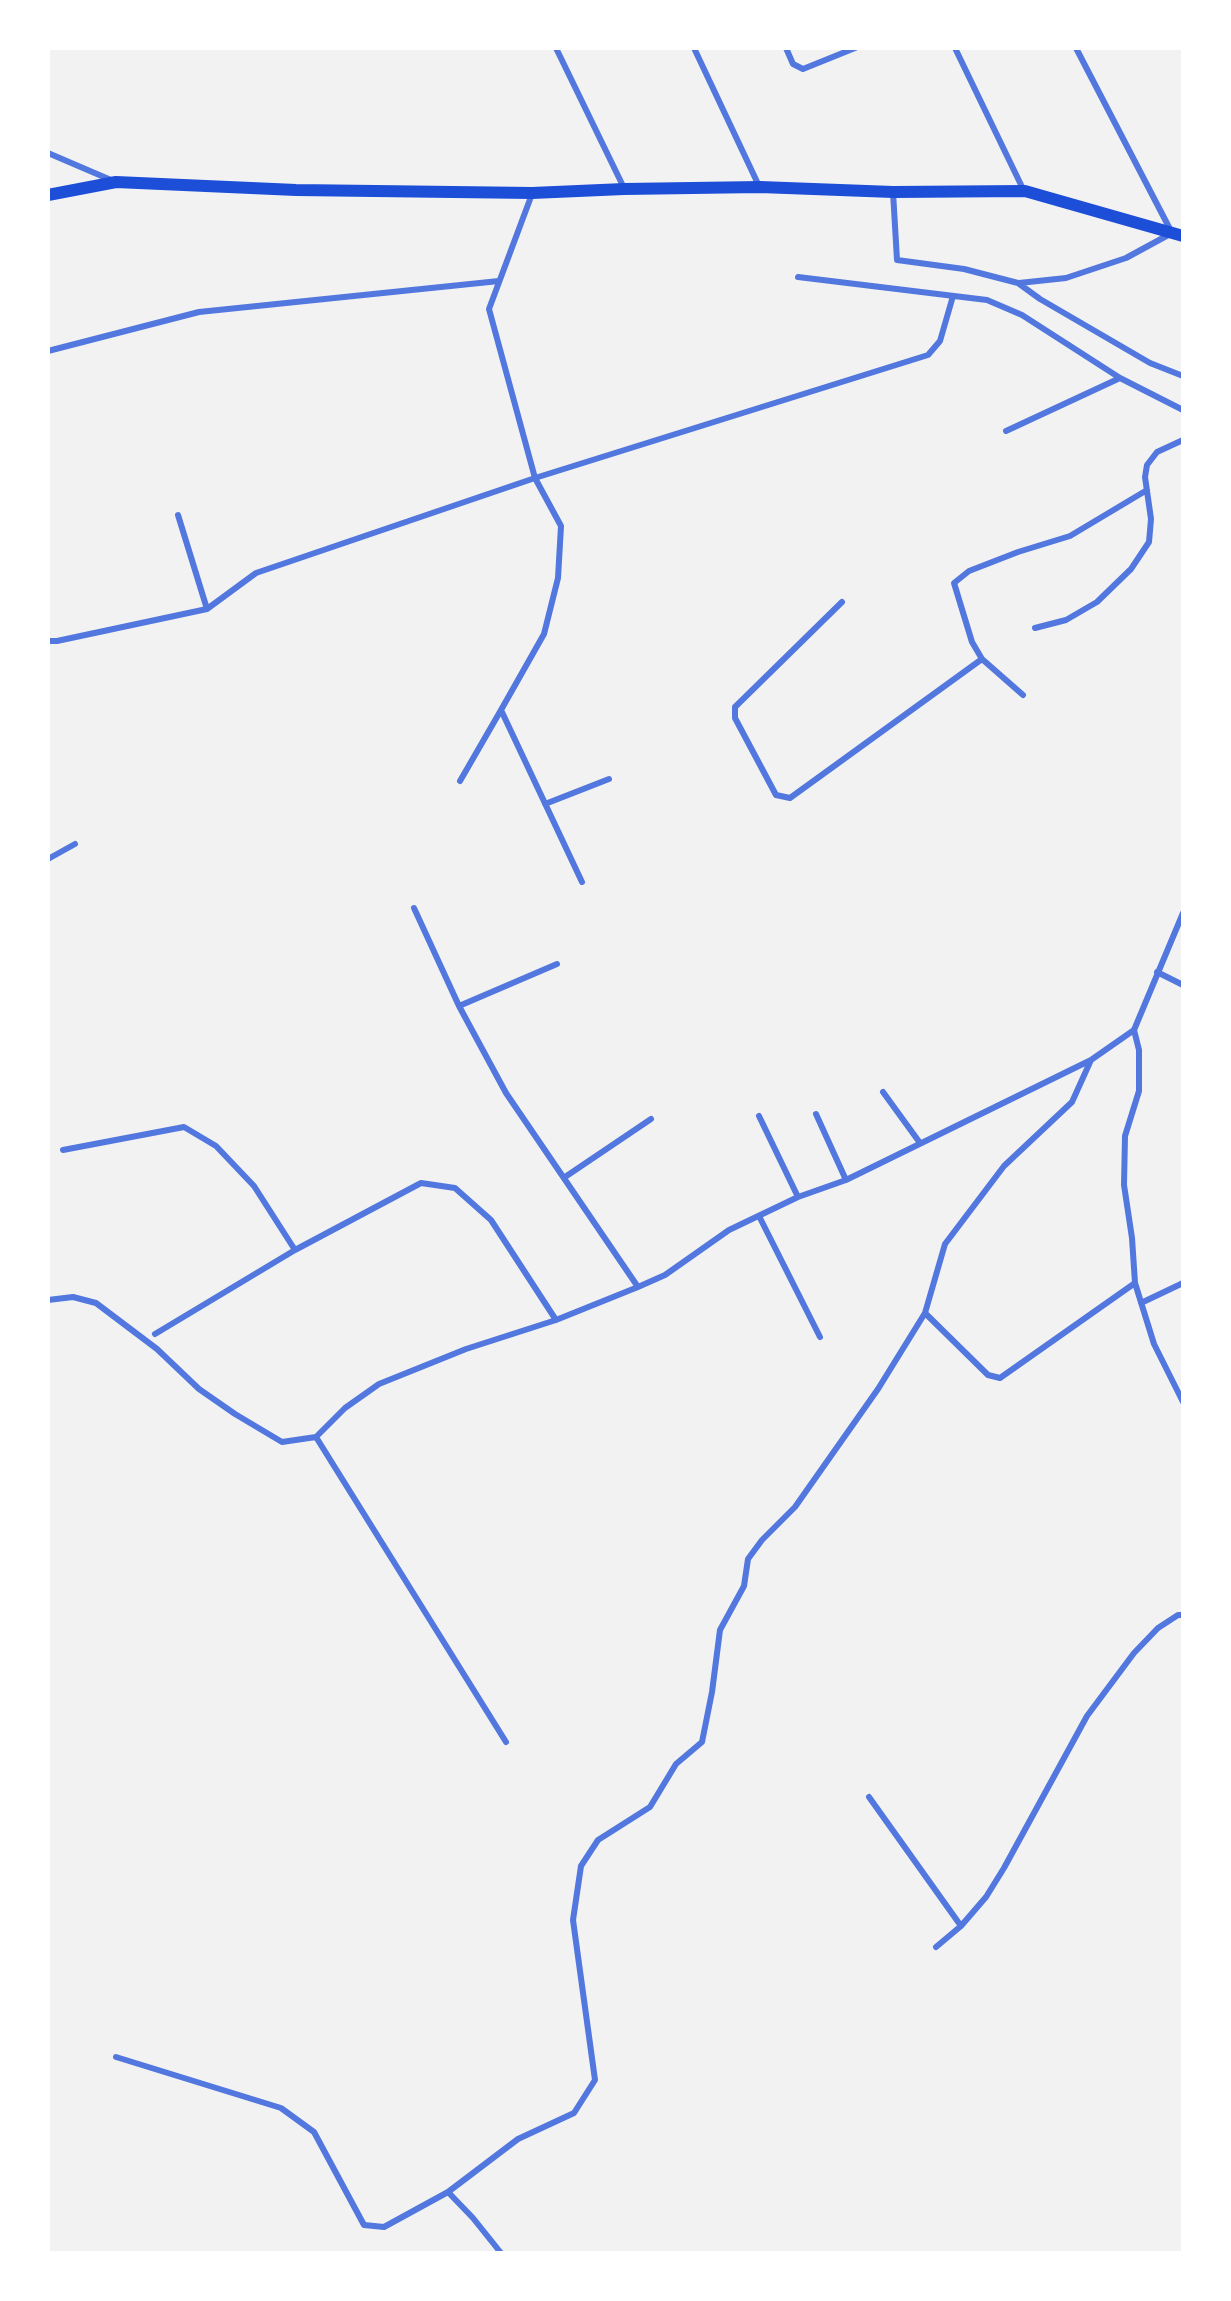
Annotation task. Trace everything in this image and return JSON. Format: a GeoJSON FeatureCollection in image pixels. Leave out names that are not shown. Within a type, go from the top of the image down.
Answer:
{"type":"FeatureCollection","features":[{"type":"Feature","properties":{"kind":"main road"},"geometry":{"type":"LineString","coordinates":[[48,195],[116,182],[296,190],[532,193],[760,187],[893,192],[1024,191],[1177,235]]}},
{"type":"Feature","properties":{"kind":"street"},"geometry":{"type":"LineString","coordinates":[[556,48],[624,189]]}},
{"type":"Feature","properties":{"kind":"street"},"geometry":{"type":"LineString","coordinates":[[694,48],[760,187]]}},
{"type":"Feature","properties":{"kind":"street"},"geometry":{"type":"LineString","coordinates":[[786,48],[793,64],[803,69],[855,48]]}},
{"type":"Feature","properties":{"kind":"street"},"geometry":{"type":"LineString","coordinates":[[955,48],[1024,191]]}},
{"type":"Feature","properties":{"kind":"street"},"geometry":{"type":"LineString","coordinates":[[893,192],[897,260],[942,265],[1018,283],[1066,278],[1126,258],[1177,235],[1076,48]]}},
{"type":"Feature","properties":{"kind":"street"},"geometry":{"type":"LineString","coordinates":[[48,153],[116,182]]}},
{"type":"Feature","properties":{"kind":"street"},"geometry":{"type":"LineString","coordinates":[[460,782],[544,634],[558,578],[561,526],[535,478],[489,309],[532,193]]}},
{"type":"Feature","properties":{"kind":"street"},"geometry":{"type":"LineString","coordinates":[[798,277],[987,300],[1022,315],[1119,378],[1183,410]]}},
{"type":"Feature","properties":{"kind":"street"},"geometry":{"type":"LineString","coordinates":[[48,351],[200,312],[499,281]]}},
{"type":"Feature","properties":{"kind":"street"},"geometry":{"type":"LineString","coordinates":[[1018,283],[1040,299],[1150,363],[1183,376]]}},
{"type":"Feature","properties":{"kind":"street"},"geometry":{"type":"LineString","coordinates":[[48,641],[207,609],[256,573],[535,478],[928,355],[940,342],[953,296]]}},
{"type":"Feature","properties":{"kind":"street"},"geometry":{"type":"LineString","coordinates":[[1006,430],[1119,378]]}},
{"type":"Feature","properties":{"kind":"street"},"geometry":{"type":"LineString","coordinates":[[1035,628],[1066,620],[1097,602],[1131,569],[1149,542],[1151,519],[1145,477],[1147,465],[1157,452],[1183,440]]}},
{"type":"Feature","properties":{"kind":"street"},"geometry":{"type":"LineString","coordinates":[[1023,695],[982,658],[972,642],[954,583],[969,571],[1018,552],[1070,536],[1148,490]]}},
{"type":"Feature","properties":{"kind":"street"},"geometry":{"type":"LineString","coordinates":[[178,515],[207,609]]}},
{"type":"Feature","properties":{"kind":"street"},"geometry":{"type":"LineString","coordinates":[[842,602],[735,707],[735,718],[776,795],[790,798],[982,658]]}},
{"type":"Feature","properties":{"kind":"street"},"geometry":{"type":"LineString","coordinates":[[501,710],[582,882]]}},
{"type":"Feature","properties":{"kind":"street"},"geometry":{"type":"LineString","coordinates":[[545,804],[609,779]]}},
{"type":"Feature","properties":{"kind":"street"},"geometry":{"type":"LineString","coordinates":[[48,859],[75,844]]}},
{"type":"Feature","properties":{"kind":"street"},"geometry":{"type":"LineString","coordinates":[[414,908],[459,1006],[506,1093],[638,1287]]}},
{"type":"Feature","properties":{"kind":"street"},"geometry":{"type":"LineString","coordinates":[[48,1300],[73,1297],[96,1304],[157,1349],[199,1389],[282,1442],[316,1437],[345,1408],[379,1384],[466,1349],[556,1320],[638,1287],[664,1275],[729,1230],[798,1197],[846,1180],[1091,1060],[1134,1030],[1183,914]]}},
{"type":"Feature","properties":{"kind":"street"},"geometry":{"type":"LineString","coordinates":[[459,1006],[557,964]]}},
{"type":"Feature","properties":{"kind":"street"},"geometry":{"type":"LineString","coordinates":[[1158,972],[1183,985]]}},
{"type":"Feature","properties":{"kind":"street"},"geometry":{"type":"LineString","coordinates":[[1134,1030],[1139,1050],[1140,1091],[1125,1136],[1124,1185],[1132,1238],[1135,1283],[1154,1344],[1183,1402]]}},
{"type":"Feature","properties":{"kind":"street"},"geometry":{"type":"LineString","coordinates":[[116,2057],[281,2108],[314,2132],[364,2225],[384,2227],[448,2192],[518,2139],[574,2113],[595,2080],[573,1920],[581,1866],[598,1840],[650,1807],[676,1764],[702,1742],[712,1692],[720,1630],[744,1586],[748,1559],[762,1540],[795,1508],[878,1389],[925,1313],[945,1244],[1004,1166],[1072,1102],[1091,1060]]}},
{"type":"Feature","properties":{"kind":"street"},"geometry":{"type":"LineString","coordinates":[[883,1092],[920,1143]]}},
{"type":"Feature","properties":{"kind":"street"},"geometry":{"type":"LineString","coordinates":[[816,1114],[846,1180]]}},
{"type":"Feature","properties":{"kind":"street"},"geometry":{"type":"LineString","coordinates":[[759,1116],[798,1197]]}},
{"type":"Feature","properties":{"kind":"street"},"geometry":{"type":"LineString","coordinates":[[565,1177],[651,1119]]}},
{"type":"Feature","properties":{"kind":"street"},"geometry":{"type":"LineString","coordinates":[[63,1150],[184,1127],[216,1146],[254,1186],[295,1250]]}},
{"type":"Feature","properties":{"kind":"street"},"geometry":{"type":"LineString","coordinates":[[155,1334],[295,1250],[421,1183],[455,1188],[491,1220],[556,1320]]}},
{"type":"Feature","properties":{"kind":"street"},"geometry":{"type":"LineString","coordinates":[[759,1216],[819,1337]]}},
{"type":"Feature","properties":{"kind":"street"},"geometry":{"type":"LineString","coordinates":[[925,1313],[988,1375],[1000,1378],[1135,1283]]}},
{"type":"Feature","properties":{"kind":"street"},"geometry":{"type":"LineString","coordinates":[[1142,1303],[1183,1283]]}},
{"type":"Feature","properties":{"kind":"street"},"geometry":{"type":"LineString","coordinates":[[316,1437],[506,1742]]}},
{"type":"Feature","properties":{"kind":"street"},"geometry":{"type":"LineString","coordinates":[[936,1947],[961,1926],[986,1897],[1087,1716],[1134,1653],[1158,1628],[1178,1615],[1183,1615]]}},
{"type":"Feature","properties":{"kind":"street"},"geometry":{"type":"LineString","coordinates":[[869,1797],[961,1926]]}},
{"type":"Feature","properties":{"kind":"street"},"geometry":{"type":"LineString","coordinates":[[448,2192],[473,2218],[501,2253]]}}]}
